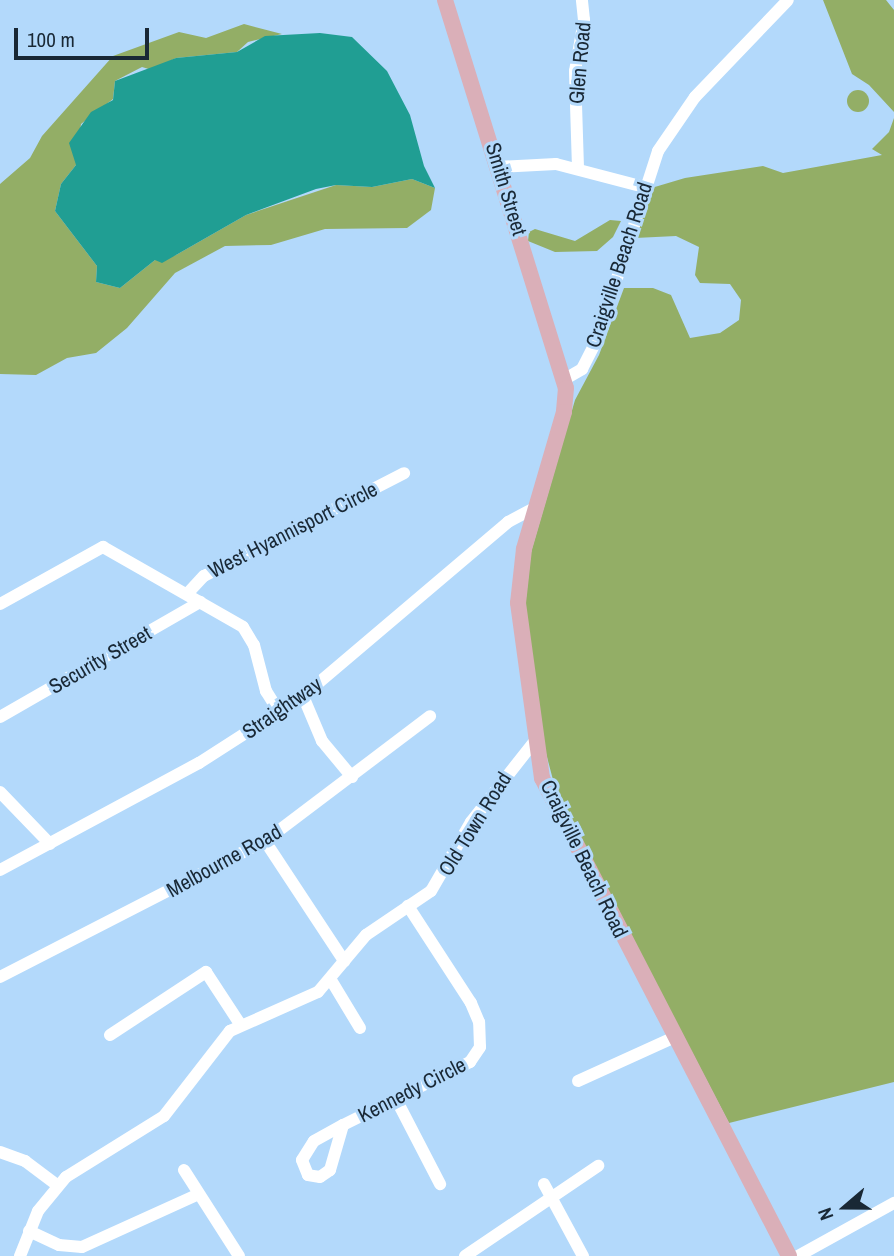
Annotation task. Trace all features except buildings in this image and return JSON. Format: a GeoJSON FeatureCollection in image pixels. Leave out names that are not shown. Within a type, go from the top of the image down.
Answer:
{"type":"FeatureCollection","features":[{"type":"Feature","properties":{"kind":"main road","name":"Smith Street"},"geometry":{"type":"LineString","coordinates":[[445,0],[565,379]]}},
{"type":"Feature","properties":{"kind":"main road","name":"Craigville Beach Road"},"geometry":{"type":"LineString","coordinates":[[565,379],[564,412],[524,549],[519,603],[534,742],[546,791],[789,1256]]}},
{"type":"Feature","properties":{"kind":"street","name":"Glen Road"},"geometry":{"type":"LineString","coordinates":[[578,168],[575,71],[584,20],[582,0]]}},
{"type":"Feature","properties":{"kind":"street","name":"Craigville Beach Road"},"geometry":{"type":"LineString","coordinates":[[565,379],[582,369],[598,337],[643,187],[658,151],[684,111],[788,0]]}},
{"type":"Feature","properties":{"kind":"street"},"geometry":{"type":"LineString","coordinates":[[498,167],[556,164],[643,187]]}},
{"type":"Feature","properties":{"kind":"street","name":"West Hyannisport Circle"},"geometry":{"type":"LineString","coordinates":[[187,594],[204,576],[404,473]]}},
{"type":"Feature","properties":{"kind":"street","name":"Straightway"},"geometry":{"type":"LineString","coordinates":[[0,870],[199,763],[303,696],[509,522],[536,507]]}},
{"type":"Feature","properties":{"kind":"street"},"geometry":{"type":"LineString","coordinates":[[0,604],[103,547],[187,594],[247,632],[267,691],[279,712]]}},
{"type":"Feature","properties":{"kind":"street","name":"Security Street"},"geometry":{"type":"LineString","coordinates":[[0,717],[200,602]]}},
{"type":"Feature","properties":{"kind":"street"},"geometry":{"type":"LineString","coordinates":[[303,696],[322,741],[352,777]]}},
{"type":"Feature","properties":{"kind":"street","name":"Melbourne Road"},"geometry":{"type":"LineString","coordinates":[[0,976],[265,841],[430,716]]}},
{"type":"Feature","properties":{"kind":"street","name":"Old Town Road"},"geometry":{"type":"LineString","coordinates":[[20,1256],[29,1231],[57,1185],[89,1159],[164,1116],[219,1042],[240,1024],[312,996],[331,980],[366,935],[408,906],[441,878],[471,822],[534,742]]}},
{"type":"Feature","properties":{"kind":"street"},"geometry":{"type":"LineString","coordinates":[[0,792],[50,844]]}},
{"type":"Feature","properties":{"kind":"street"},"geometry":{"type":"LineString","coordinates":[[265,841],[344,961]]}},
{"type":"Feature","properties":{"kind":"street","name":"Kennedy Circle"},"geometry":{"type":"LineString","coordinates":[[343,1125],[470,1062],[482,1039],[471,1003],[408,906]]}},
{"type":"Feature","properties":{"kind":"street"},"geometry":{"type":"LineString","coordinates":[[110,1035],[206,972],[240,1024]]}},
{"type":"Feature","properties":{"kind":"street"},"geometry":{"type":"LineString","coordinates":[[331,980],[360,1028]]}},
{"type":"Feature","properties":{"kind":"street"},"geometry":{"type":"LineString","coordinates":[[578,1081],[675,1037]]}},
{"type":"Feature","properties":{"kind":"street"},"geometry":{"type":"LineString","coordinates":[[396,1099],[440,1184]]}},
{"type":"Feature","properties":{"kind":"street"},"geometry":{"type":"LineString","coordinates":[[0,1152],[25,1161],[57,1185]]}},
{"type":"Feature","properties":{"kind":"street"},"geometry":{"type":"LineString","coordinates":[[467,1255],[598,1166]]}},
{"type":"Feature","properties":{"kind":"street"},"geometry":{"type":"LineString","coordinates":[[184,1170],[239,1256]]}},
{"type":"Feature","properties":{"kind":"street"},"geometry":{"type":"LineString","coordinates":[[544,1184],[583,1256]]}},
{"type":"Feature","properties":{"kind":"street"},"geometry":{"type":"LineString","coordinates":[[29,1231],[59,1245],[82,1247],[199,1194]]}},
{"type":"Feature","properties":{"kind":"street"},"geometry":{"type":"LineString","coordinates":[[799,1256],[894,1203]]}},
{"type":"Feature","properties":{"kind":"shaded area"},"geometry":{"type":"Polygon","coordinates":[[[823,0],[886,0],[894,10],[894,112],[869,85],[852,74],[823,0]]]}},
{"type":"Feature","properties":{"kind":"shaded area"},"geometry":{"type":"Polygon","coordinates":[[[244,24],[282,34],[248,42],[237,52],[176,58],[152,70],[142,67],[115,81],[113,99],[81,124],[76,165],[61,184],[55,211],[97,266],[96,282],[120,288],[155,260],[176,255],[246,215],[336,185],[372,187],[412,179],[435,188],[431,210],[407,228],[325,229],[271,245],[225,246],[175,273],[127,328],[96,353],[67,358],[36,375],[0,374],[0,184],[30,158],[42,136],[113,56],[179,32],[206,38],[244,24]]]}},
{"type":"Feature","properties":{"kind":"shaded area"},"geometry":{"type":"Polygon","coordinates":[[[320,33],[352,37],[387,71],[410,115],[424,166],[435,188],[412,179],[372,187],[336,185],[316,189],[246,215],[162,263],[155,260],[120,288],[96,282],[97,266],[55,211],[61,184],[76,165],[69,143],[91,112],[113,100],[115,81],[176,58],[237,52],[265,36],[320,33]]]}},
{"type":"Feature","properties":{"kind":"shaded area"},"geometry":{"type":"Polygon","coordinates":[[[858,90],[866,93],[869,101],[866,109],[858,112],[850,109],[847,101],[850,93],[858,90]]]}},
{"type":"Feature","properties":{"kind":"shaded area"},"geometry":{"type":"Polygon","coordinates":[[[894,118],[894,1082],[729,1123],[557,795],[542,738],[525,607],[531,552],[575,400],[599,355],[624,288],[653,288],[671,295],[690,338],[720,333],[739,320],[741,300],[730,284],[700,283],[695,275],[699,247],[676,236],[635,238],[648,189],[685,178],[763,166],[783,173],[882,155],[872,149],[889,132],[894,118]]]}},
{"type":"Feature","properties":{"kind":"shaded area"},"geometry":{"type":"Polygon","coordinates":[[[610,220],[621,221],[613,237],[597,251],[555,252],[528,241],[529,232],[535,229],[575,241],[610,220]]]}}]}
